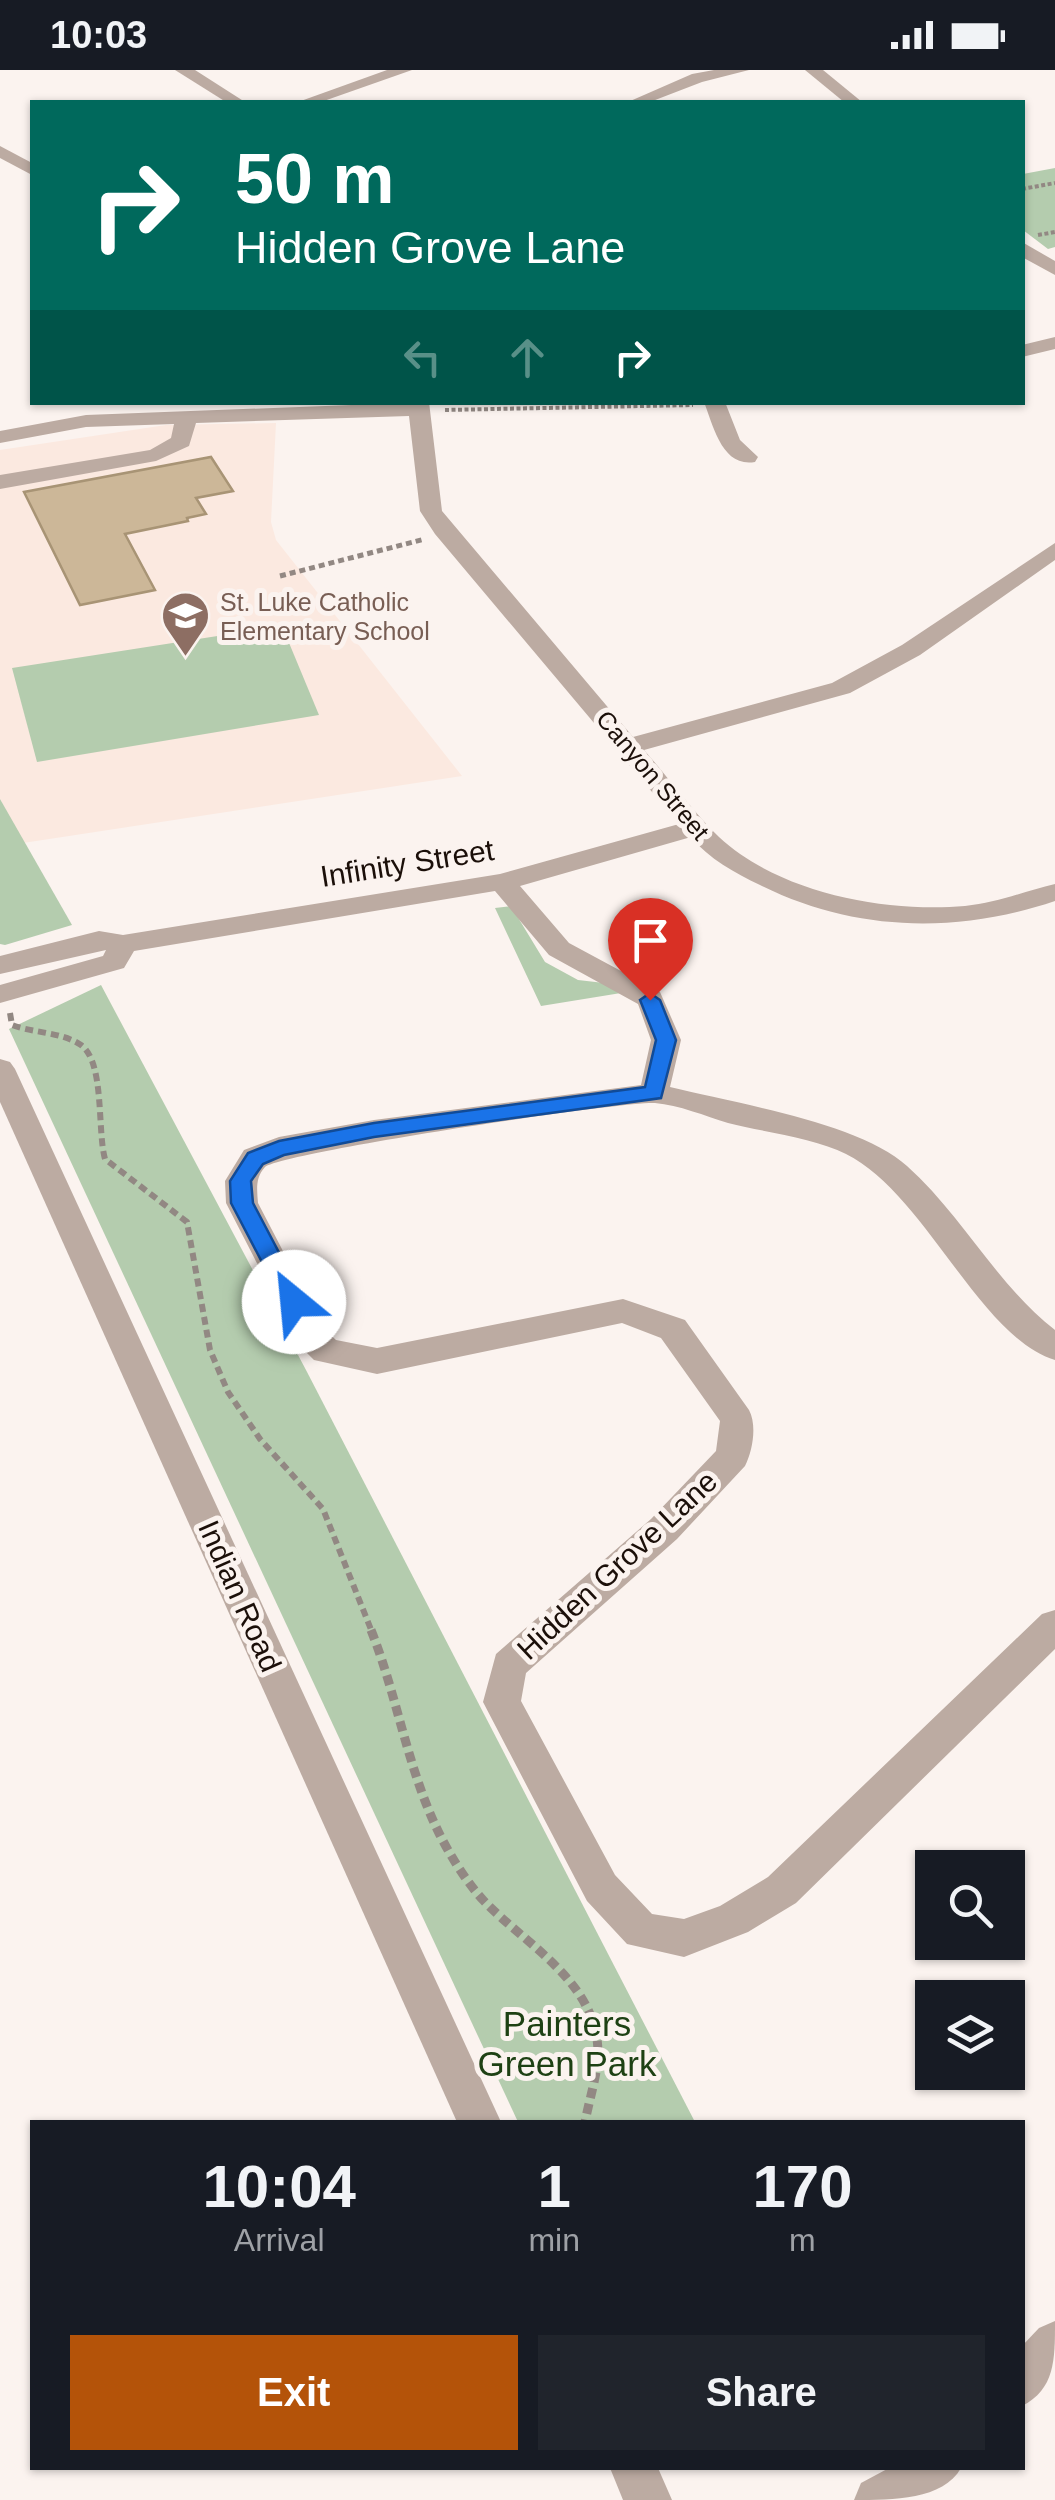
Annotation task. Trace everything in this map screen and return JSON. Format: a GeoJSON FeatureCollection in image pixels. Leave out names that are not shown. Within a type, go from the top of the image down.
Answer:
{"type":"FeatureCollection","features":[{"type":"Feature","properties":{"kind":"street"},"geometry":{"type":"LineString","coordinates":[[183,70],[234,100]]}},
{"type":"Feature","properties":{"kind":"street"},"geometry":{"type":"LineString","coordinates":[[312,100],[404,70]]}},
{"type":"Feature","properties":{"kind":"street"},"geometry":{"type":"LineString","coordinates":[[641,100],[698,78],[741,70]]}},
{"type":"Feature","properties":{"kind":"street"},"geometry":{"type":"LineString","coordinates":[[813,70],[851,100]]}},
{"type":"Feature","properties":{"kind":"street"},"geometry":{"type":"LineString","coordinates":[[0,151],[30,169]]}},
{"type":"Feature","properties":{"kind":"street"},"geometry":{"type":"LineString","coordinates":[[1025,250],[1055,270]]}},
{"type":"Feature","properties":{"kind":"street"},"geometry":{"type":"LineString","coordinates":[[1025,350],[1055,344]]}},
{"type":"Feature","properties":{"kind":"street"},"geometry":{"type":"LineString","coordinates":[[715,405],[730,443],[747,456]]}},
{"type":"Feature","properties":{"kind":"street"},"geometry":{"type":"LineString","coordinates":[[0,436],[86,421],[418,406]]}},
{"type":"Feature","properties":{"kind":"street","name":"Canyon Street"},"geometry":{"type":"LineString","coordinates":[[418,406],[431,511],[446,534],[711,844],[759,877],[829,903],[880,913],[966,914],[1032,902],[1055,892]]}},
{"type":"Feature","properties":{"kind":"street"},"geometry":{"type":"LineString","coordinates":[[0,482],[156,455],[180,441],[187,415]]}},
{"type":"Feature","properties":{"kind":"street"},"geometry":{"type":"LineString","coordinates":[[628,746],[841,688],[911,650],[1055,550]]}},
{"type":"Feature","properties":{"kind":"street","name":"Infinity Street"},"geometry":{"type":"LineString","coordinates":[[2,984],[114,962],[122,944],[502,882],[697,827]]}},
{"type":"Feature","properties":{"kind":"street"},"geometry":{"type":"LineString","coordinates":[[502,882],[559,948],[650,1000],[666,1040],[654,1093]]}},
{"type":"Feature","properties":{"kind":"street","name":"Indian Road"},"geometry":{"type":"LineString","coordinates":[[0,1070],[478,2120]]}},
{"type":"Feature","properties":{"kind":"street","name":"Hidden Grove Lane"},"geometry":{"type":"LineString","coordinates":[[1055,1348],[1018,1319],[896,1173],[855,1145],[654,1093],[374,1130],[279,1148],[256,1158],[240,1181],[242,1203],[311,1336],[326,1351],[377,1361],[500,1332],[622,1311],[673,1330],[738,1419],[733,1456],[664,1529],[509,1665],[502,1702],[600,1888],[641,1931],[684,1938],[734,1918],[782,1890],[1055,1625]]}},
{"type":"Feature","properties":{"kind":"street"},"geometry":{"type":"LineString","coordinates":[[1025,2379],[1055,2344]]}},
{"type":"Feature","properties":{"kind":"street"},"geometry":{"type":"LineString","coordinates":[[635,2470],[648,2500]]}},
{"type":"Feature","properties":{"kind":"street"},"geometry":{"type":"LineString","coordinates":[[878,2500],[933,2470]]}},
{"type":"Feature","properties":{"kind":"path"},"geometry":{"type":"LineString","coordinates":[[1025,188],[1055,183]]}},
{"type":"Feature","properties":{"kind":"path"},"geometry":{"type":"LineString","coordinates":[[418,406],[458,412],[626,405]]}},
{"type":"Feature","properties":{"kind":"path"},"geometry":{"type":"LineString","coordinates":[[280,576],[446,534]]}},
{"type":"Feature","properties":{"kind":"path"},"geometry":{"type":"LineString","coordinates":[[2,984],[12,1025],[81,1045],[93,1057],[98,1144],[105,1159],[187,1222],[210,1350],[228,1392],[260,1439],[323,1509],[389,1675],[397,1718],[438,1832],[482,1899],[569,1978],[586,2008],[598,2052],[585,2120]]}},
{"type":"Feature","properties":{"kind":"shaded area","name":"St. Luke Catholic Elementary School"},"geometry":{"type":"Polygon","coordinates":[[[276,423],[271,522],[276,540],[462,776],[23,843],[0,799],[0,450],[166,425],[276,423]]]}},
{"type":"Feature","properties":{"kind":"green space"},"geometry":{"type":"Polygon","coordinates":[[[1055,168],[1055,247],[1048,249],[1025,232],[1025,174],[1055,168]]]}},
{"type":"Feature","properties":{"kind":"green space"},"geometry":{"type":"Polygon","coordinates":[[[282,626],[319,715],[37,762],[12,668],[282,626]]]}},
{"type":"Feature","properties":{"kind":"green space"},"geometry":{"type":"Polygon","coordinates":[[[0,799],[72,925],[5,945],[0,944],[0,799]]]}},
{"type":"Feature","properties":{"kind":"green space"},"geometry":{"type":"Polygon","coordinates":[[[511,906],[545,962],[578,980],[604,983],[621,993],[541,1006],[495,908],[511,906]]]}},
{"type":"Feature","properties":{"kind":"green space","name":"Painters Green Park"},"geometry":{"type":"Polygon","coordinates":[[[101,985],[306,1370],[694,2120],[517,2120],[9,1029],[101,985]]]}},
{"type":"Feature","properties":{"kind":"building"},"geometry":{"type":"Polygon","coordinates":[[[211,457],[233,491],[196,498],[206,514],[125,534],[155,590],[80,605],[24,492],[211,457]]]}},
{"type":"Feature","properties":{"kind":"place","name":"St. Luke Catholic Elementary School"},"geometry":{"type":"Point","coordinates":[185,658]}},
{"type":"Feature","properties":{"kind":"route"},"geometry":{"type":"LineString","coordinates":[[294,1302],[242,1203],[240,1181],[256,1158],[279,1148],[374,1130],[654,1093],[666,1040],[650,1000]]}}]}
